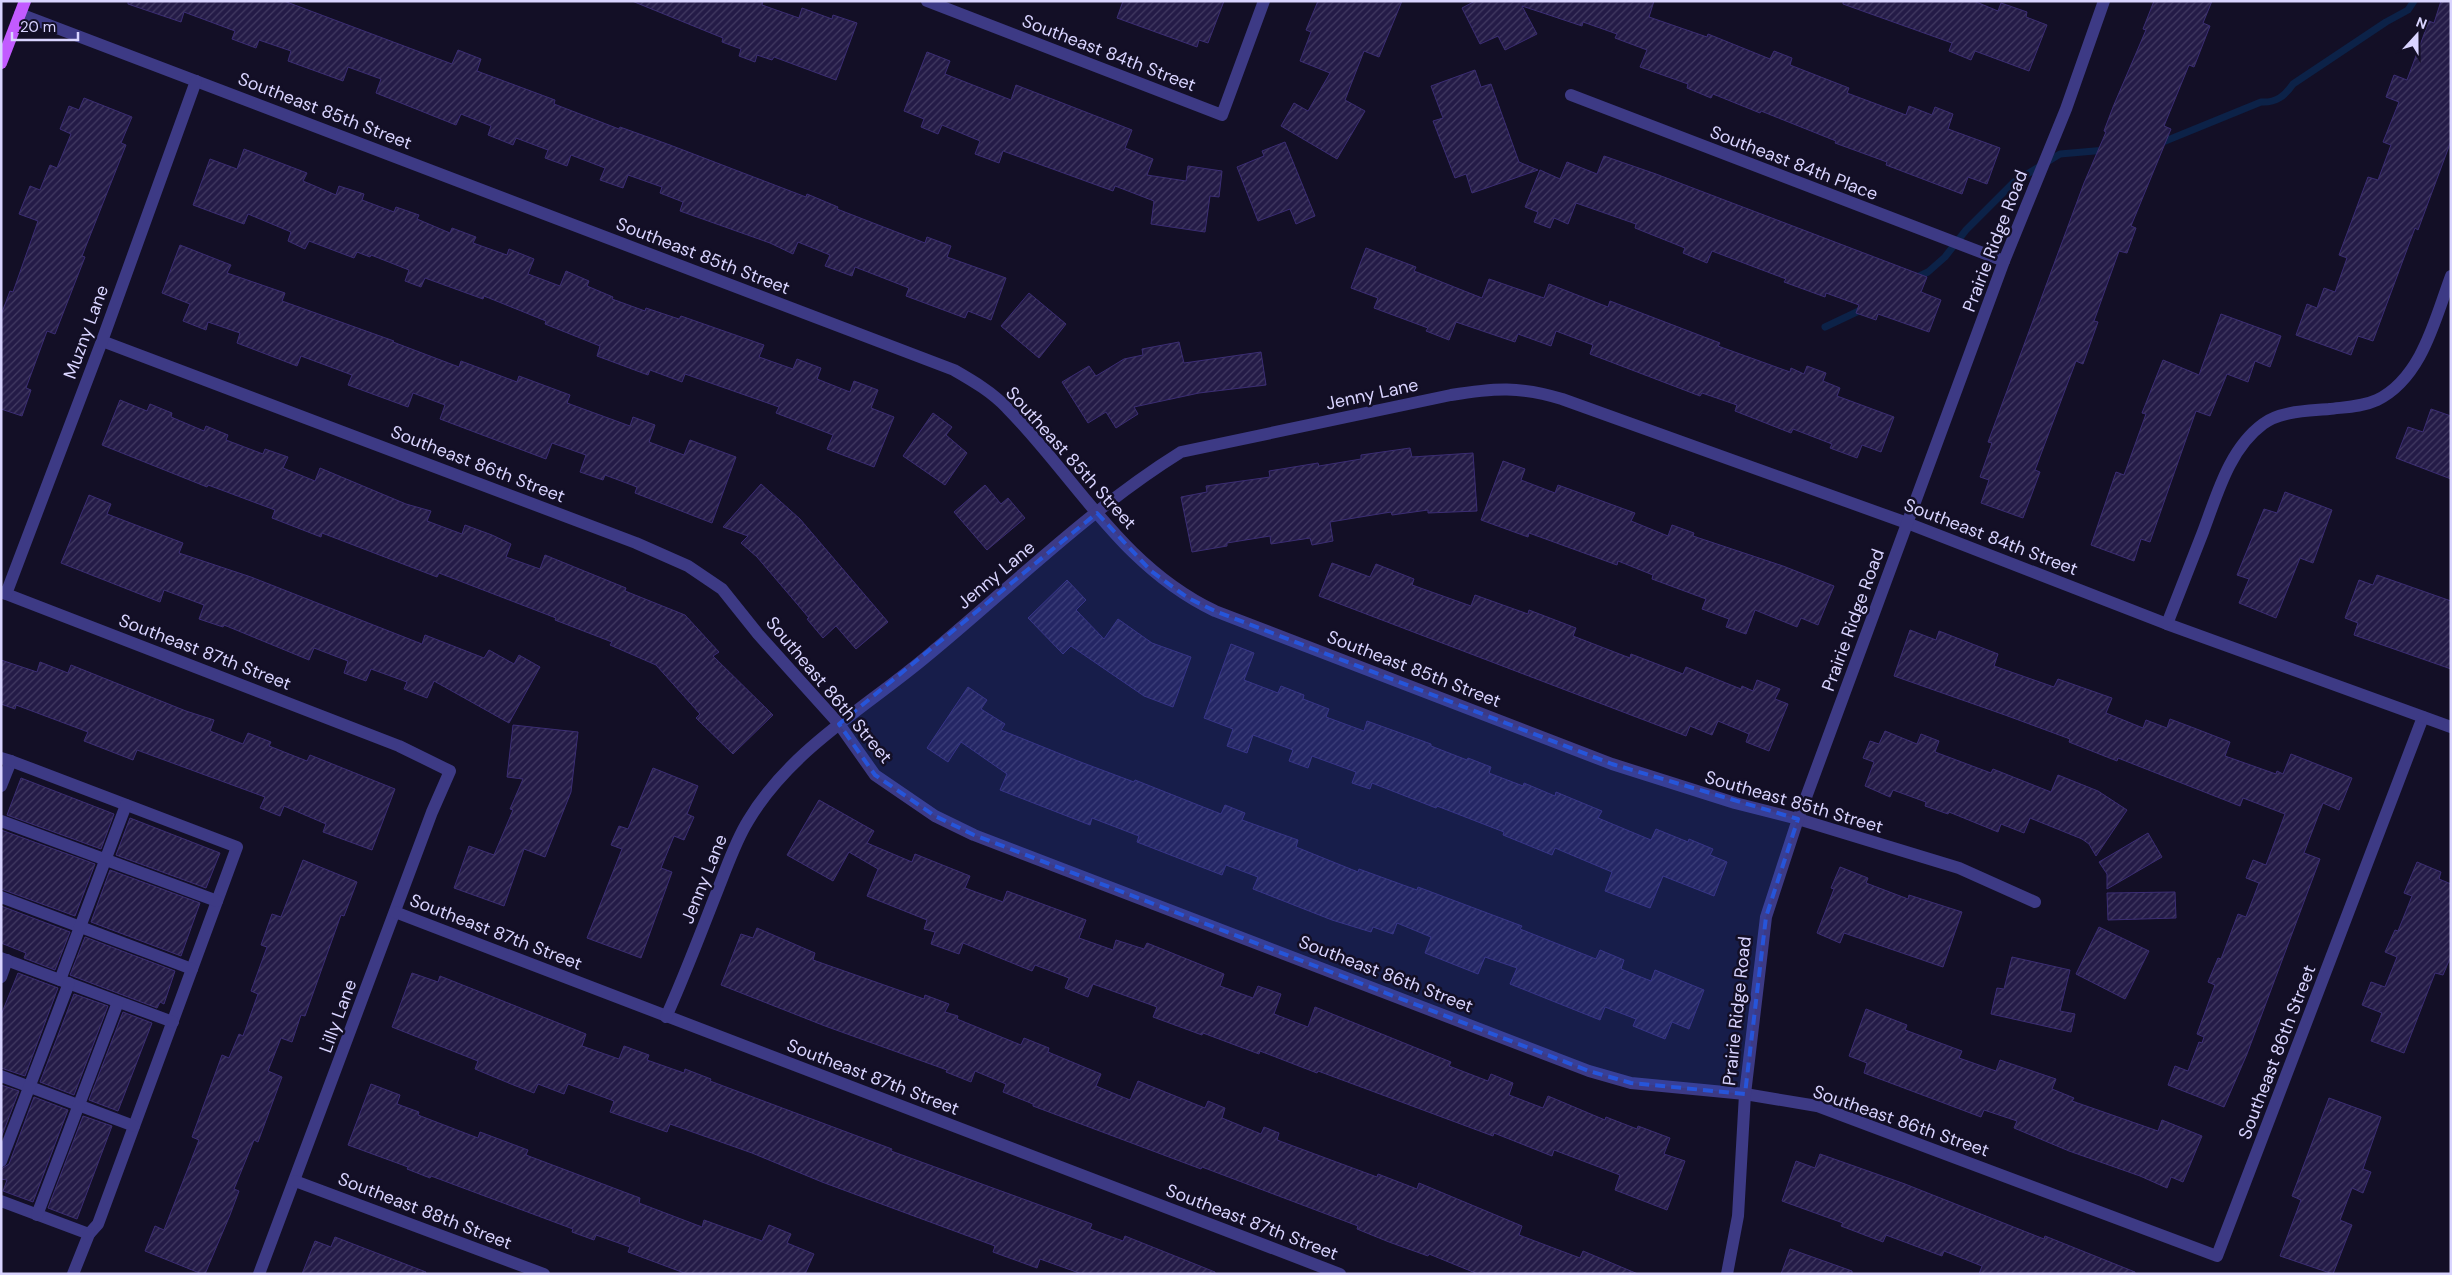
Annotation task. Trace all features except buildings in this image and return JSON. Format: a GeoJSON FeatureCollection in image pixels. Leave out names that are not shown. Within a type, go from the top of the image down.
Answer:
{"type":"FeatureCollection","features":[{"type":"Feature","properties":{"kind":"main road"},"geometry":{"type":"LineString","coordinates":[[1,63],[25,1]]}},
{"type":"Feature","properties":{"kind":"street","name":"Southeast 84th Street"},"geometry":{"type":"LineString","coordinates":[[927,1],[1222,115],[1264,1]]}},
{"type":"Feature","properties":{"kind":"street","name":"Prairie Ridge Road"},"geometry":{"type":"LineString","coordinates":[[1727,1274],[1738,1216],[1745,1094],[1766,917],[1798,819],[2004,262],[2066,109],[2104,1]]}},
{"type":"Feature","properties":{"kind":"street","name":"Southeast 85th Street"},"geometry":{"type":"LineString","coordinates":[[20,14],[954,370],[978,384],[1006,407],[1131,553],[1188,598],[1214,611],[1612,764],[1735,803],[1798,819],[1959,868],[2035,902]]}},
{"type":"Feature","properties":{"kind":"street","name":"Muzny Lane"},"geometry":{"type":"LineString","coordinates":[[3,593],[102,341],[196,81]]}},
{"type":"Feature","properties":{"kind":"street","name":"Southeast 84th Place"},"geometry":{"type":"LineString","coordinates":[[1571,96],[2004,262]]}},
{"type":"Feature","properties":{"kind":"street"},"geometry":{"type":"LineString","coordinates":[[2167,624],[2222,485],[2238,451],[2248,438],[2264,423],[2296,412],[2353,407],[2376,400],[2396,388],[2410,372],[2424,346],[2451,276]]}},
{"type":"Feature","properties":{"kind":"street","name":"Southeast 86th Street"},"geometry":{"type":"LineString","coordinates":[[102,341],[636,543],[688,566],[722,589],[758,634],[839,724],[875,775],[935,816],[974,834],[1588,1070],[1631,1083],[1745,1094],[1826,1109],[2218,1256],[2423,717]]}},
{"type":"Feature","properties":{"kind":"street","name":"Southeast 84th Street"},"geometry":{"type":"LineString","coordinates":[[1516,388],[1562,399],[1907,524],[2167,624],[2451,727]]}},
{"type":"Feature","properties":{"kind":"street","name":"Jenny Lane"},"geometry":{"type":"LineString","coordinates":[[666,1017],[748,821],[766,795],[806,751],[926,657],[1097,513],[1144,476],[1181,452],[1451,395],[1486,389],[1516,388]]}},
{"type":"Feature","properties":{"kind":"street","name":"Southeast 87th Street"},"geometry":{"type":"LineString","coordinates":[[3,593],[399,746],[450,771]]}},
{"type":"Feature","properties":{"kind":"street"},"geometry":{"type":"LineString","coordinates":[[1,786],[6,760],[237,848],[98,1224],[89,1234],[74,1274]]}},
{"type":"Feature","properties":{"kind":"street","name":"Lilly Lane"},"geometry":{"type":"LineString","coordinates":[[259,1274],[432,812],[450,771]]}},
{"type":"Feature","properties":{"kind":"street"},"geometry":{"type":"LineString","coordinates":[[1,1161],[30,1086],[80,927],[126,805]]}},
{"type":"Feature","properties":{"kind":"street"},"geometry":{"type":"LineString","coordinates":[[1,822],[217,901]]}},
{"type":"Feature","properties":{"kind":"street"},"geometry":{"type":"LineString","coordinates":[[1,897],[192,969]]}},
{"type":"Feature","properties":{"kind":"street","name":"Southeast 87th Street"},"geometry":{"type":"LineString","coordinates":[[396,912],[1340,1274]]}},
{"type":"Feature","properties":{"kind":"street"},"geometry":{"type":"LineString","coordinates":[[1,976],[4,959],[173,1022]]}},
{"type":"Feature","properties":{"kind":"street"},"geometry":{"type":"LineString","coordinates":[[37,1214],[118,1002]]}},
{"type":"Feature","properties":{"kind":"street"},"geometry":{"type":"LineString","coordinates":[[1,1076],[134,1126]]}},
{"type":"Feature","properties":{"kind":"street","name":"Southeast 88th Street"},"geometry":{"type":"LineString","coordinates":[[295,1181],[544,1274]]}},
{"type":"Feature","properties":{"kind":"street"},"geometry":{"type":"LineString","coordinates":[[1,1201],[89,1234]]}},
{"type":"Feature","properties":{"kind":"highlighted area"},"geometry":{"type":"Polygon","coordinates":[[[1097,513],[1151,571],[1188,598],[1215,611],[1612,764],[1798,819],[1766,917],[1745,1094],[1631,1083],[1589,1071],[974,835],[935,816],[875,775],[839,724],[1097,513]]]}},
{"type":"Feature","properties":{"kind":"waterway"},"geometry":{"type":"LineString","coordinates":[[2158,144],[2261,102],[2280,98],[2293,84],[2386,22],[2408,10],[2414,1]]}},
{"type":"Feature","properties":{"kind":"waterway"},"geometry":{"type":"LineString","coordinates":[[1915,278],[1928,272],[1945,257],[1966,230],[2014,182],[2060,154],[2106,150]]}},
{"type":"Feature","properties":{"kind":"waterway"},"geometry":{"type":"LineString","coordinates":[[1825,327],[1863,309]]}}]}
